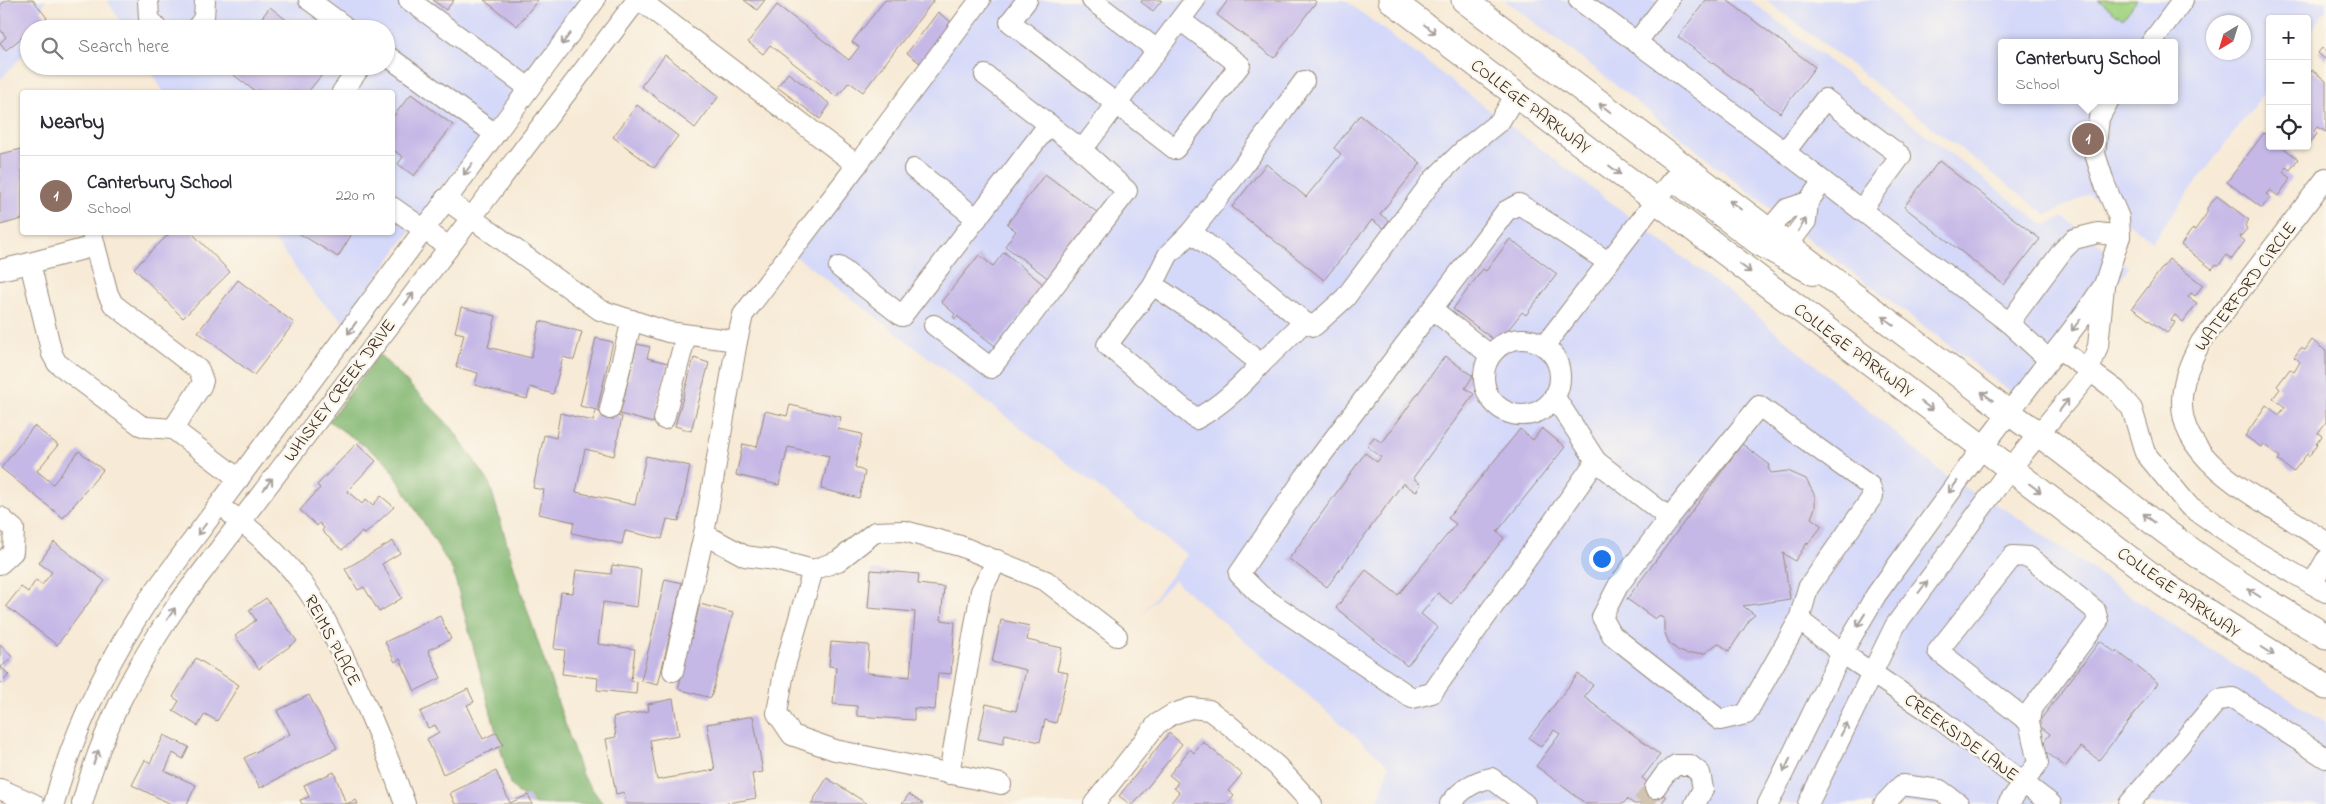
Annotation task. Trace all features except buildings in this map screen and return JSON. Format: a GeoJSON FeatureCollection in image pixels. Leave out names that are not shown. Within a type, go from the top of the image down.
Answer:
{"type":"FeatureCollection","features":[{"type":"Feature","properties":{"kind":"main road","name":"COLLEGE PARKWAY"},"geometry":{"type":"LineString","coordinates":[[1391,0],[2163,584],[2326,687]]}},
{"type":"Feature","properties":{"kind":"main road"},"geometry":{"type":"LineString","coordinates":[[1473,3],[1857,298],[2009,413],[2041,434],[2188,548],[2249,590],[2326,636]]}},
{"type":"Feature","properties":{"kind":"street"},"geometry":{"type":"LineString","coordinates":[[148,0],[150,20]]}},
{"type":"Feature","properties":{"kind":"street"},"geometry":{"type":"LineString","coordinates":[[203,20],[205,0]]}},
{"type":"Feature","properties":{"kind":"street"},"geometry":{"type":"LineString","coordinates":[[308,0],[336,20]]}},
{"type":"Feature","properties":{"kind":"street"},"geometry":{"type":"LineString","coordinates":[[409,0],[528,88]]}},
{"type":"Feature","properties":{"kind":"street","name":"WHISKEY CREEK DRIVE"},"geometry":{"type":"LineString","coordinates":[[54,804],[76,735],[98,684],[122,641],[149,599],[595,0]]}},
{"type":"Feature","properties":{"kind":"street"},"geometry":{"type":"LineString","coordinates":[[639,0],[857,165]]}},
{"type":"Feature","properties":{"kind":"street","name":"WHISKEY CREEK DRIVE"},"geometry":{"type":"LineString","coordinates":[[82,804],[104,735],[126,688],[143,656],[180,601],[639,0]]}},
{"type":"Feature","properties":{"kind":"street"},"geometry":{"type":"LineString","coordinates":[[673,671],[704,534],[743,315],[980,0]]}},
{"type":"Feature","properties":{"kind":"street"},"geometry":{"type":"LineString","coordinates":[[1027,0],[1010,22],[1175,149],[1240,65],[1180,20]]}},
{"type":"Feature","properties":{"kind":"street"},"geometry":{"type":"LineString","coordinates":[[1092,0],[1157,50]]}},
{"type":"Feature","properties":{"kind":"street"},"geometry":{"type":"LineString","coordinates":[[1082,150],[1195,0]]}},
{"type":"Feature","properties":{"kind":"street"},"geometry":{"type":"LineString","coordinates":[[1579,0],[1785,152],[2009,323],[2054,354],[2090,369],[2116,390],[2132,408],[2145,453],[2188,505],[2250,548],[2319,588],[2326,560]]}},
{"type":"Feature","properties":{"kind":"street"},"geometry":{"type":"LineString","coordinates":[[1636,43],[1669,0]]}},
{"type":"Feature","properties":{"kind":"street"},"geometry":{"type":"LineString","coordinates":[[2154,39],[2183,0]]}},
{"type":"Feature","properties":{"kind":"street"},"geometry":{"type":"LineString","coordinates":[[395,62],[495,134]]}},
{"type":"Feature","properties":{"kind":"street"},"geometry":{"type":"LineString","coordinates":[[934,325],[991,368],[1128,191],[1082,150],[986,74]]}},
{"type":"Feature","properties":{"kind":"street"},"geometry":{"type":"LineString","coordinates":[[343,90],[354,75]]}},
{"type":"Feature","properties":{"kind":"street"},"geometry":{"type":"LineString","coordinates":[[1304,81],[1243,166],[1191,232],[1168,255],[1154,285],[1107,345],[1140,370],[1196,419],[1211,411],[1240,388],[1261,364],[1304,322]]}},
{"type":"Feature","properties":{"kind":"street"},"geometry":{"type":"LineString","coordinates":[[1191,232],[1253,278],[1304,322],[1314,326],[1344,298],[1433,180],[1465,149],[1500,121],[1516,94]]}},
{"type":"Feature","properties":{"kind":"street"},"geometry":{"type":"LineString","coordinates":[[1785,152],[1826,99],[1901,156],[1861,210]]}},
{"type":"Feature","properties":{"kind":"street"},"geometry":{"type":"LineString","coordinates":[[1808,804],[1884,647],[1904,613],[2010,469],[2041,434],[2087,376],[2090,369],[2098,346],[2104,284],[2120,236],[2119,218],[2105,185],[2095,154],[2099,118],[2107,104]]}},
{"type":"Feature","properties":{"kind":"street"},"geometry":{"type":"LineString","coordinates":[[839,267],[902,316],[1049,124]]}},
{"type":"Feature","properties":{"kind":"street"},"geometry":{"type":"LineString","coordinates":[[914,169],[977,219]]}},
{"type":"Feature","properties":{"kind":"street","name":"WATERFORD CIRCLE"},"geometry":{"type":"LineString","coordinates":[[2326,178],[2201,342],[2189,363],[2183,384],[2182,407],[2188,433],[2199,452],[2213,467],[2326,542]]}},
{"type":"Feature","properties":{"kind":"street"},"geometry":{"type":"LineString","coordinates":[[1544,346],[1672,180],[1758,245],[1857,298]]}},
{"type":"Feature","properties":{"kind":"street"},"geometry":{"type":"LineString","coordinates":[[1779,238],[1806,221],[1808,202],[1823,181]]}},
{"type":"Feature","properties":{"kind":"street"},"geometry":{"type":"LineString","coordinates":[[446,199],[600,310],[668,332],[737,341]]}},
{"type":"Feature","properties":{"kind":"street"},"geometry":{"type":"LineString","coordinates":[[1596,461],[1432,694],[1412,698],[1260,595],[1239,574],[1305,477],[1506,211],[1519,204],[1608,262]]}},
{"type":"Feature","properties":{"kind":"street"},"geometry":{"type":"LineString","coordinates":[[395,209],[449,247]]}},
{"type":"Feature","properties":{"kind":"street"},"geometry":{"type":"LineString","coordinates":[[2009,323],[2063,250],[2074,239],[2098,233],[2120,236]]}},
{"type":"Feature","properties":{"kind":"street"},"geometry":{"type":"LineString","coordinates":[[0,270],[30,263],[94,239],[108,294],[113,304],[199,370],[202,375],[201,386],[173,429]]}},
{"type":"Feature","properties":{"kind":"street"},"geometry":{"type":"LineString","coordinates":[[30,263],[52,354],[57,363],[140,425],[173,429],[239,479]]}},
{"type":"Feature","properties":{"kind":"street"},"geometry":{"type":"LineString","coordinates":[[1768,804],[1842,653],[1876,596],[1982,448],[2054,354],[2104,284]]}},
{"type":"Feature","properties":{"kind":"street"},"geometry":{"type":"LineString","coordinates":[[1154,285],[1213,325],[1261,364]]}},
{"type":"Feature","properties":{"kind":"street"},"geometry":{"type":"LineString","coordinates":[[1432,309],[1490,355]]}},
{"type":"Feature","properties":{"kind":"street"},"geometry":{"type":"LineString","coordinates":[[610,409],[632,320]]}},
{"type":"Feature","properties":{"kind":"street"},"geometry":{"type":"LineString","coordinates":[[664,419],[686,334]]}},
{"type":"Feature","properties":{"kind":"street"},"geometry":{"type":"LineString","coordinates":[[1522,339],[1534,340],[1544,346],[1552,354],[1557,364],[1558,386],[1554,396],[1536,412],[1512,413],[1501,408],[1492,400],[1485,384],[1485,366],[1490,355],[1499,346],[1510,341],[1522,339]]}},
{"type":"Feature","properties":{"kind":"street"},"geometry":{"type":"LineString","coordinates":[[1554,396],[1596,461],[1669,518]]}},
{"type":"Feature","properties":{"kind":"street"},"geometry":{"type":"LineString","coordinates":[[1759,406],[1870,486],[1872,496],[1808,588],[1799,620],[1746,714],[1720,720],[1612,635],[1602,617],[1618,586],[1669,518],[1759,406]]}},
{"type":"Feature","properties":{"kind":"street","name":"REIMS PLACE"},"geometry":{"type":"LineString","coordinates":[[220,505],[241,521],[288,566],[304,585],[328,626],[361,693],[405,804]]}},
{"type":"Feature","properties":{"kind":"street"},"geometry":{"type":"LineString","coordinates":[[0,516],[14,529],[14,552],[0,564]]}},
{"type":"Feature","properties":{"kind":"street"},"geometry":{"type":"LineString","coordinates":[[704,534],[745,556],[775,560],[813,570],[838,562],[875,532],[904,531],[960,546],[1046,581],[1117,636]]}},
{"type":"Feature","properties":{"kind":"street"},"geometry":{"type":"LineString","coordinates":[[2008,804],[2038,763],[2029,722],[2032,710],[2098,621],[2095,610],[2029,557],[2012,556],[1938,651],[2029,722]]}},
{"type":"Feature","properties":{"kind":"street"},"geometry":{"type":"LineString","coordinates":[[949,774],[981,591],[997,560]]}},
{"type":"Feature","properties":{"kind":"street"},"geometry":{"type":"LineString","coordinates":[[813,570],[785,666],[777,713],[792,735],[835,750],[1001,784]]}},
{"type":"Feature","properties":{"kind":"street","name":"CREEKSIDE LANE"},"geometry":{"type":"LineString","coordinates":[[1799,620],[1842,653],[1933,714],[2051,804]]}},
{"type":"Feature","properties":{"kind":"street"},"geometry":{"type":"LineString","coordinates":[[2129,804],[2218,700],[2232,698],[2326,758]]}},
{"type":"Feature","properties":{"kind":"street"},"geometry":{"type":"LineString","coordinates":[[1094,804],[1157,724],[1173,714],[1191,708],[1209,710],[1229,725],[1277,766],[1312,804]]}},
{"type":"Feature","properties":{"kind":"street"},"geometry":{"type":"LineString","coordinates":[[1655,788],[1665,774],[1676,765],[1690,765],[1700,773],[1703,789],[1695,804]]}},
{"type":"Feature","properties":{"kind":"street"},"geometry":{"type":"LineString","coordinates":[[1450,804],[1460,793],[1476,782],[1491,778],[1525,804]]}},
{"type":"Feature","properties":{"kind":"street"},"geometry":{"type":"LineString","coordinates":[[1884,804],[1902,785],[1940,790],[1959,804]]}},
{"type":"Feature","properties":{"kind":"street"},"geometry":{"type":"LineString","coordinates":[[0,789],[34,804]]}},
{"type":"Feature","properties":{"kind":"shaded area"},"geometry":{"type":"Polygon","coordinates":[[[0,0],[45,0],[38,20],[20,20],[20,59],[0,80],[0,0]]]}},
{"type":"Feature","properties":{"kind":"shaded area"},"geometry":{"type":"Polygon","coordinates":[[[107,0],[583,0],[344,322],[318,298],[271,235],[395,235],[395,90],[163,90],[153,75],[395,75],[395,20],[119,20],[107,0]]]}},
{"type":"Feature","properties":{"kind":"shaded area"},"geometry":{"type":"Polygon","coordinates":[[[979,0],[1345,0],[1730,293],[1952,481],[2008,511],[2177,628],[2326,722],[2326,804],[1377,804],[1389,765],[1174,580],[1142,614],[1187,555],[785,248],[979,0]]]}},
{"type":"Feature","properties":{"kind":"shaded area"},"geometry":{"type":"Polygon","coordinates":[[[1505,0],[1750,0],[2041,223],[2047,225],[2063,217],[2129,267],[2028,405],[1799,232],[1588,63],[1505,0]]]}},
{"type":"Feature","properties":{"kind":"shaded area"},"geometry":{"type":"Polygon","coordinates":[[[1766,0],[2326,0],[2326,10],[2311,30],[2311,15],[2266,15],[2266,90],[2152,241],[2089,194],[2047,215],[1766,0]]]}},
{"type":"Feature","properties":{"kind":"green space"},"geometry":{"type":"Polygon","coordinates":[[[2098,0],[2137,0],[2123,19],[2098,0]]]}},
{"type":"Feature","properties":{"kind":"green space"},"geometry":{"type":"Polygon","coordinates":[[[379,354],[452,428],[489,482],[521,591],[582,775],[603,804],[529,804],[510,784],[453,571],[387,462],[329,421],[379,354]]]}},
{"type":"Feature","properties":{"kind":"tunnel"},"geometry":{"type":"LineString","coordinates":[[1642,804],[1655,788]]}},
{"type":"Feature","properties":{"kind":"place","name":"Canterbury School"},"geometry":{"type":"Point","coordinates":[2088,139]}}]}
